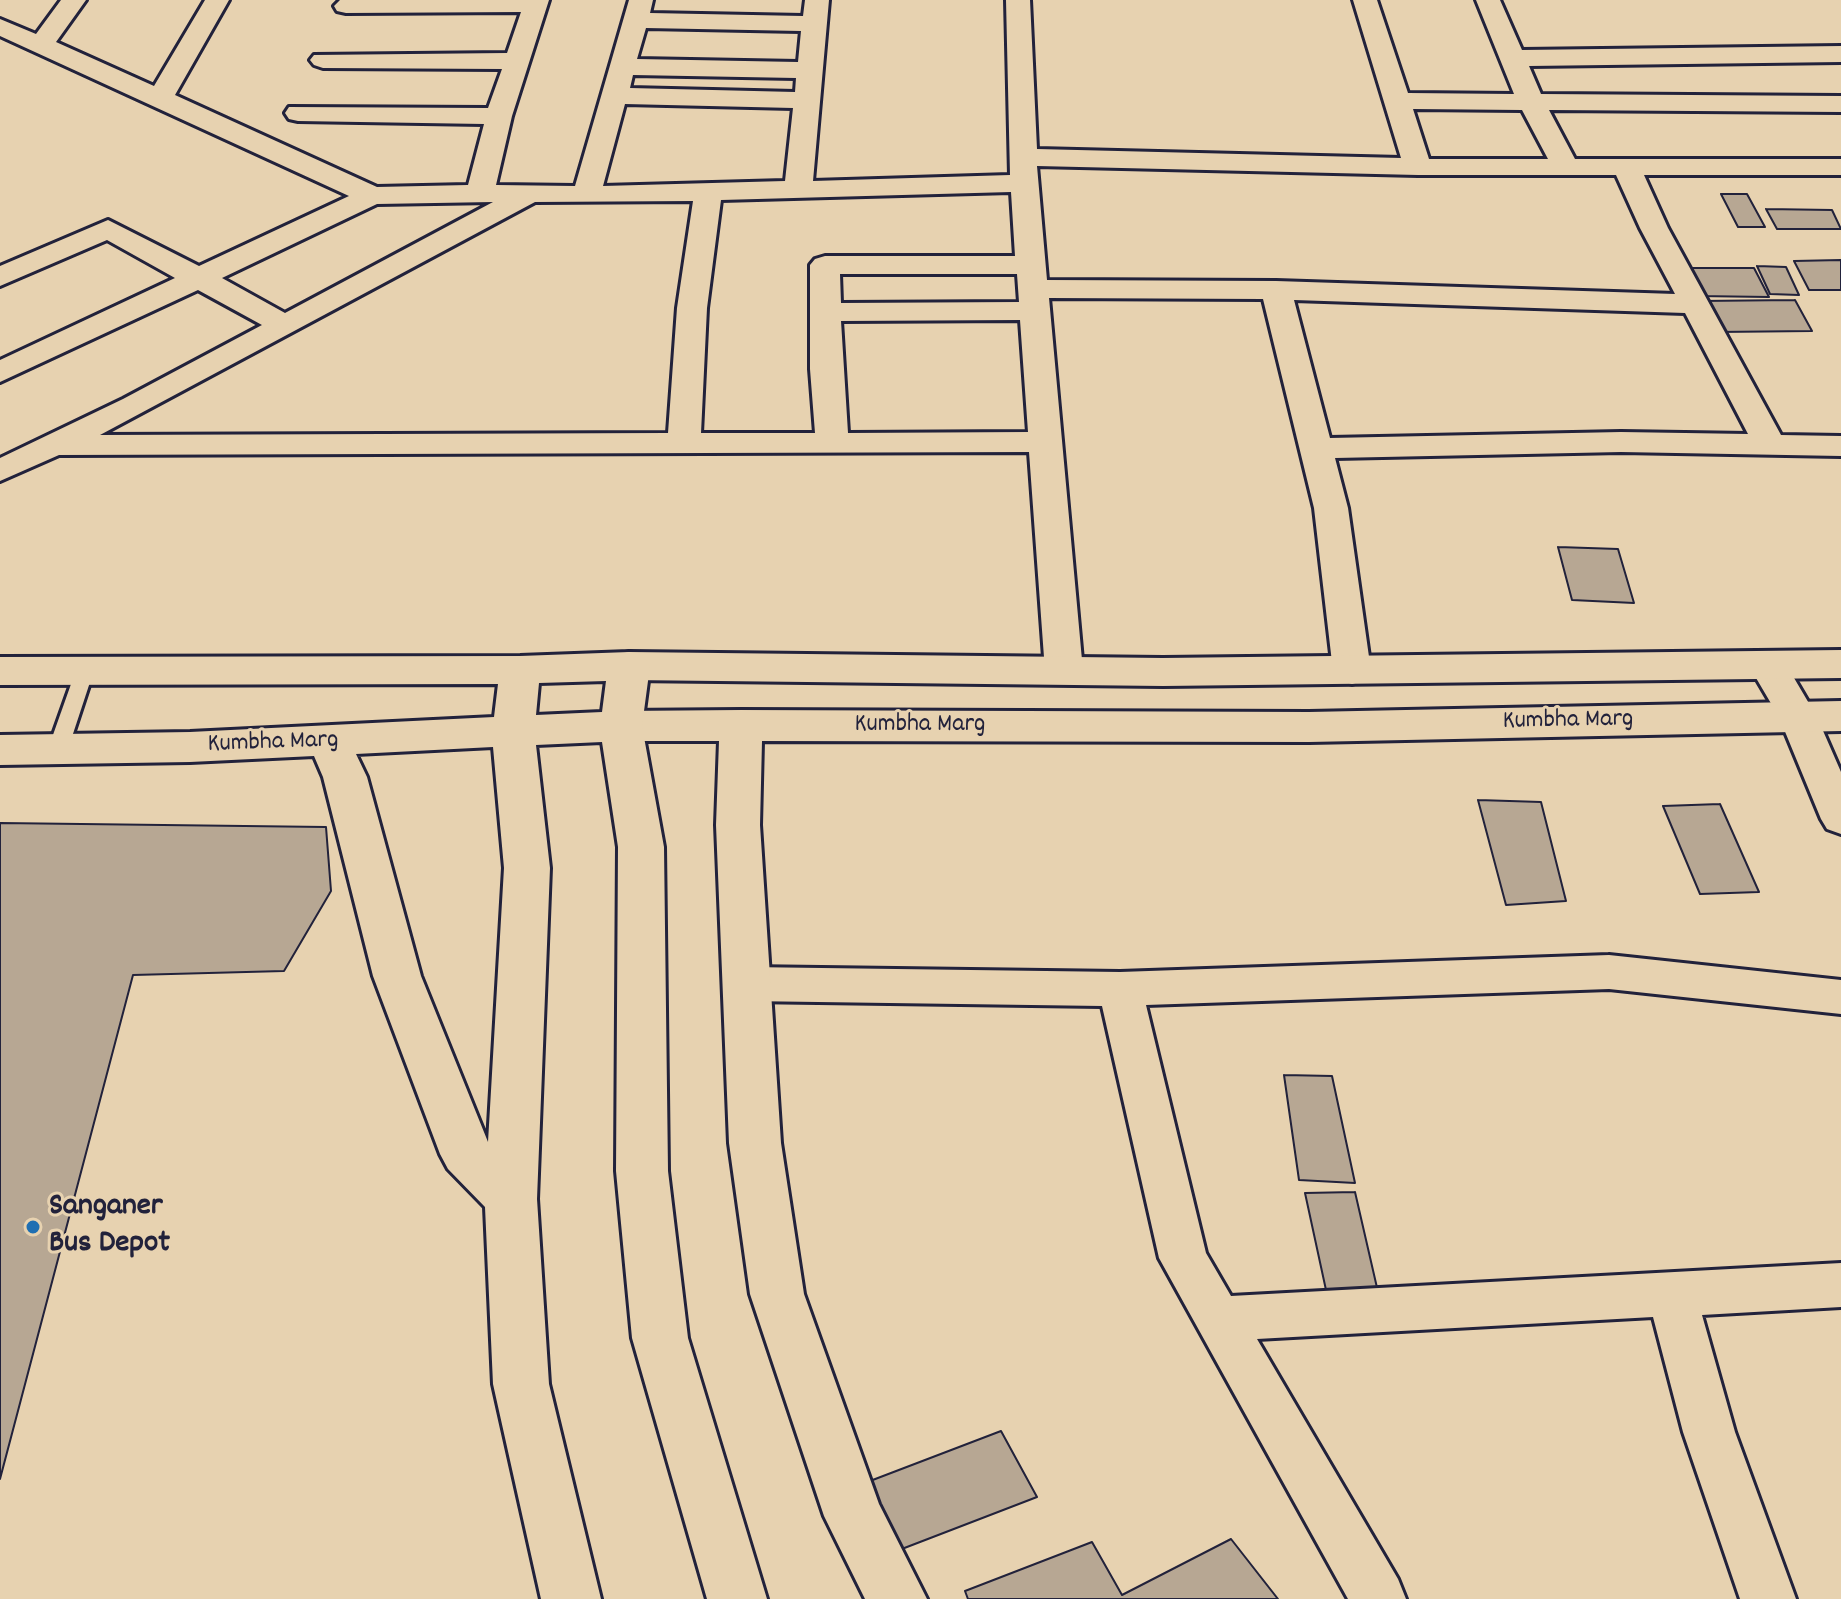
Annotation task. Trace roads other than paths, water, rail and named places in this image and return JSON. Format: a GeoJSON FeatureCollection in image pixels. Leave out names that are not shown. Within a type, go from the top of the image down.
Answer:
{"type":"FeatureCollection","features":[{"type":"Feature","properties":{"kind":"main road","name":"Kumbha Marg"},"geometry":{"type":"LineString","coordinates":[[0,671],[520,670],[629,666],[1352,671],[1841,664]]}},
{"type":"Feature","properties":{"kind":"main road"},"geometry":{"type":"LineString","coordinates":[[629,666],[621,726],[641,847],[642,1171],[660,1338],[737,1599]]}},
{"type":"Feature","properties":{"kind":"main road"},"geometry":{"type":"LineString","coordinates":[[520,670],[513,734],[527,868],[511,1199],[521,1384],[571,1599]]}},
{"type":"Feature","properties":{"kind":"main road","name":"Kumbha Marg"},"geometry":{"type":"LineString","coordinates":[[0,750],[513,734],[621,726],[1309,727],[1841,716]]}},
{"type":"Feature","properties":{"kind":"main road"},"geometry":{"type":"LineString","coordinates":[[741,725],[738,825],[755,1143],[777,1294],[854,1516],[897,1599]]}},
{"type":"Feature","properties":{"kind":"main road"},"geometry":{"type":"LineString","coordinates":[[328,741],[345,777],[397,976],[466,1154],[511,1199]]}},
{"type":"Feature","properties":{"kind":"street"},"geometry":{"type":"LineString","coordinates":[[41,45],[74,0]]}},
{"type":"Feature","properties":{"kind":"street"},"geometry":{"type":"LineString","coordinates":[[160,98],[217,0]]}},
{"type":"Feature","properties":{"kind":"street"},"geometry":{"type":"LineString","coordinates":[[713,0],[816,9]]}},
{"type":"Feature","properties":{"kind":"street"},"geometry":{"type":"LineString","coordinates":[[1018,0],[1024,170],[1064,671]]}},
{"type":"Feature","properties":{"kind":"street"},"geometry":{"type":"LineString","coordinates":[[1365,0],[1418,167]]}},
{"type":"Feature","properties":{"kind":"street"},"geometry":{"type":"LineString","coordinates":[[1488,0],[1531,102],[1566,167]]}},
{"type":"Feature","properties":{"kind":"street"},"geometry":{"type":"LineString","coordinates":[[278,151],[347,3],[536,2],[499,116],[480,193]]}},
{"type":"Feature","properties":{"kind":"street"},"geometry":{"type":"LineString","coordinates":[[587,195],[638,10],[816,9]]}},
{"type":"Feature","properties":{"kind":"street"},"geometry":{"type":"LineString","coordinates":[[798,189],[816,9]]}},
{"type":"Feature","properties":{"kind":"street"},"geometry":{"type":"LineString","coordinates":[[0,27],[372,196]]}},
{"type":"Feature","properties":{"kind":"street"},"geometry":{"type":"LineString","coordinates":[[1512,58],[1841,54]]}},
{"type":"Feature","properties":{"kind":"street"},"geometry":{"type":"LineString","coordinates":[[323,60],[517,61]]}},
{"type":"Feature","properties":{"kind":"street"},"geometry":{"type":"LineString","coordinates":[[622,67],[810,70]]}},
{"type":"Feature","properties":{"kind":"street"},"geometry":{"type":"LineString","coordinates":[[615,96],[807,100]]}},
{"type":"Feature","properties":{"kind":"street"},"geometry":{"type":"LineString","coordinates":[[1397,101],[1841,104]]}},
{"type":"Feature","properties":{"kind":"street"},"geometry":{"type":"LineString","coordinates":[[298,113],[499,116]]}},
{"type":"Feature","properties":{"kind":"street"},"geometry":{"type":"LineString","coordinates":[[1626,167],[1654,228],[1770,445]]}},
{"type":"Feature","properties":{"kind":"street"},"geometry":{"type":"LineString","coordinates":[[0,372],[372,196],[480,193],[587,195],[798,189],[1024,170],[1841,167]]}},
{"type":"Feature","properties":{"kind":"street"},"geometry":{"type":"LineString","coordinates":[[684,443],[692,308],[708,192]]}},
{"type":"Feature","properties":{"kind":"street"},"geometry":{"type":"LineString","coordinates":[[0,471],[531,194]]}},
{"type":"Feature","properties":{"kind":"street"},"geometry":{"type":"LineString","coordinates":[[0,277],[108,229],[285,325]]}},
{"type":"Feature","properties":{"kind":"street"},"geometry":{"type":"LineString","coordinates":[[832,443],[826,369],[825,265],[929,267],[1034,288]]}},
{"type":"Feature","properties":{"kind":"street"},"geometry":{"type":"LineString","coordinates":[[827,312],[1034,288],[1276,290],[1696,304]]}},
{"type":"Feature","properties":{"kind":"street"},"geometry":{"type":"LineString","coordinates":[[1276,290],[1331,508],[1352,671]]}},
{"type":"Feature","properties":{"kind":"street"},"geometry":{"type":"LineString","coordinates":[[55,445],[1045,442]]}},
{"type":"Feature","properties":{"kind":"street"},"geometry":{"type":"LineString","coordinates":[[1316,448],[1621,442],[1841,446]]}},
{"type":"Feature","properties":{"kind":"street"},"geometry":{"type":"LineString","coordinates":[[1768,666],[1798,717],[1841,819]]}},
{"type":"Feature","properties":{"kind":"street"},"geometry":{"type":"LineString","coordinates":[[747,984],[1120,989],[1609,972],[1841,997]]}},
{"type":"Feature","properties":{"kind":"street"},"geometry":{"type":"LineString","coordinates":[[1120,989],[1183,1258],[1378,1599]]}},
{"type":"Feature","properties":{"kind":"street"},"geometry":{"type":"LineString","coordinates":[[1219,1319],[1841,1285]]}},
{"type":"Feature","properties":{"kind":"street"},"geometry":{"type":"LineString","coordinates":[[1672,1295],[1709,1432],[1768,1599]]}},
{"type":"Feature","properties":{"kind":"lane"},"geometry":{"type":"LineString","coordinates":[[58,749],[85,670]]}},
{"type":"Feature","properties":{"kind":"place","name":"Sanganer Bus Depot"},"geometry":{"type":"Point","coordinates":[33,1227]}}]}
